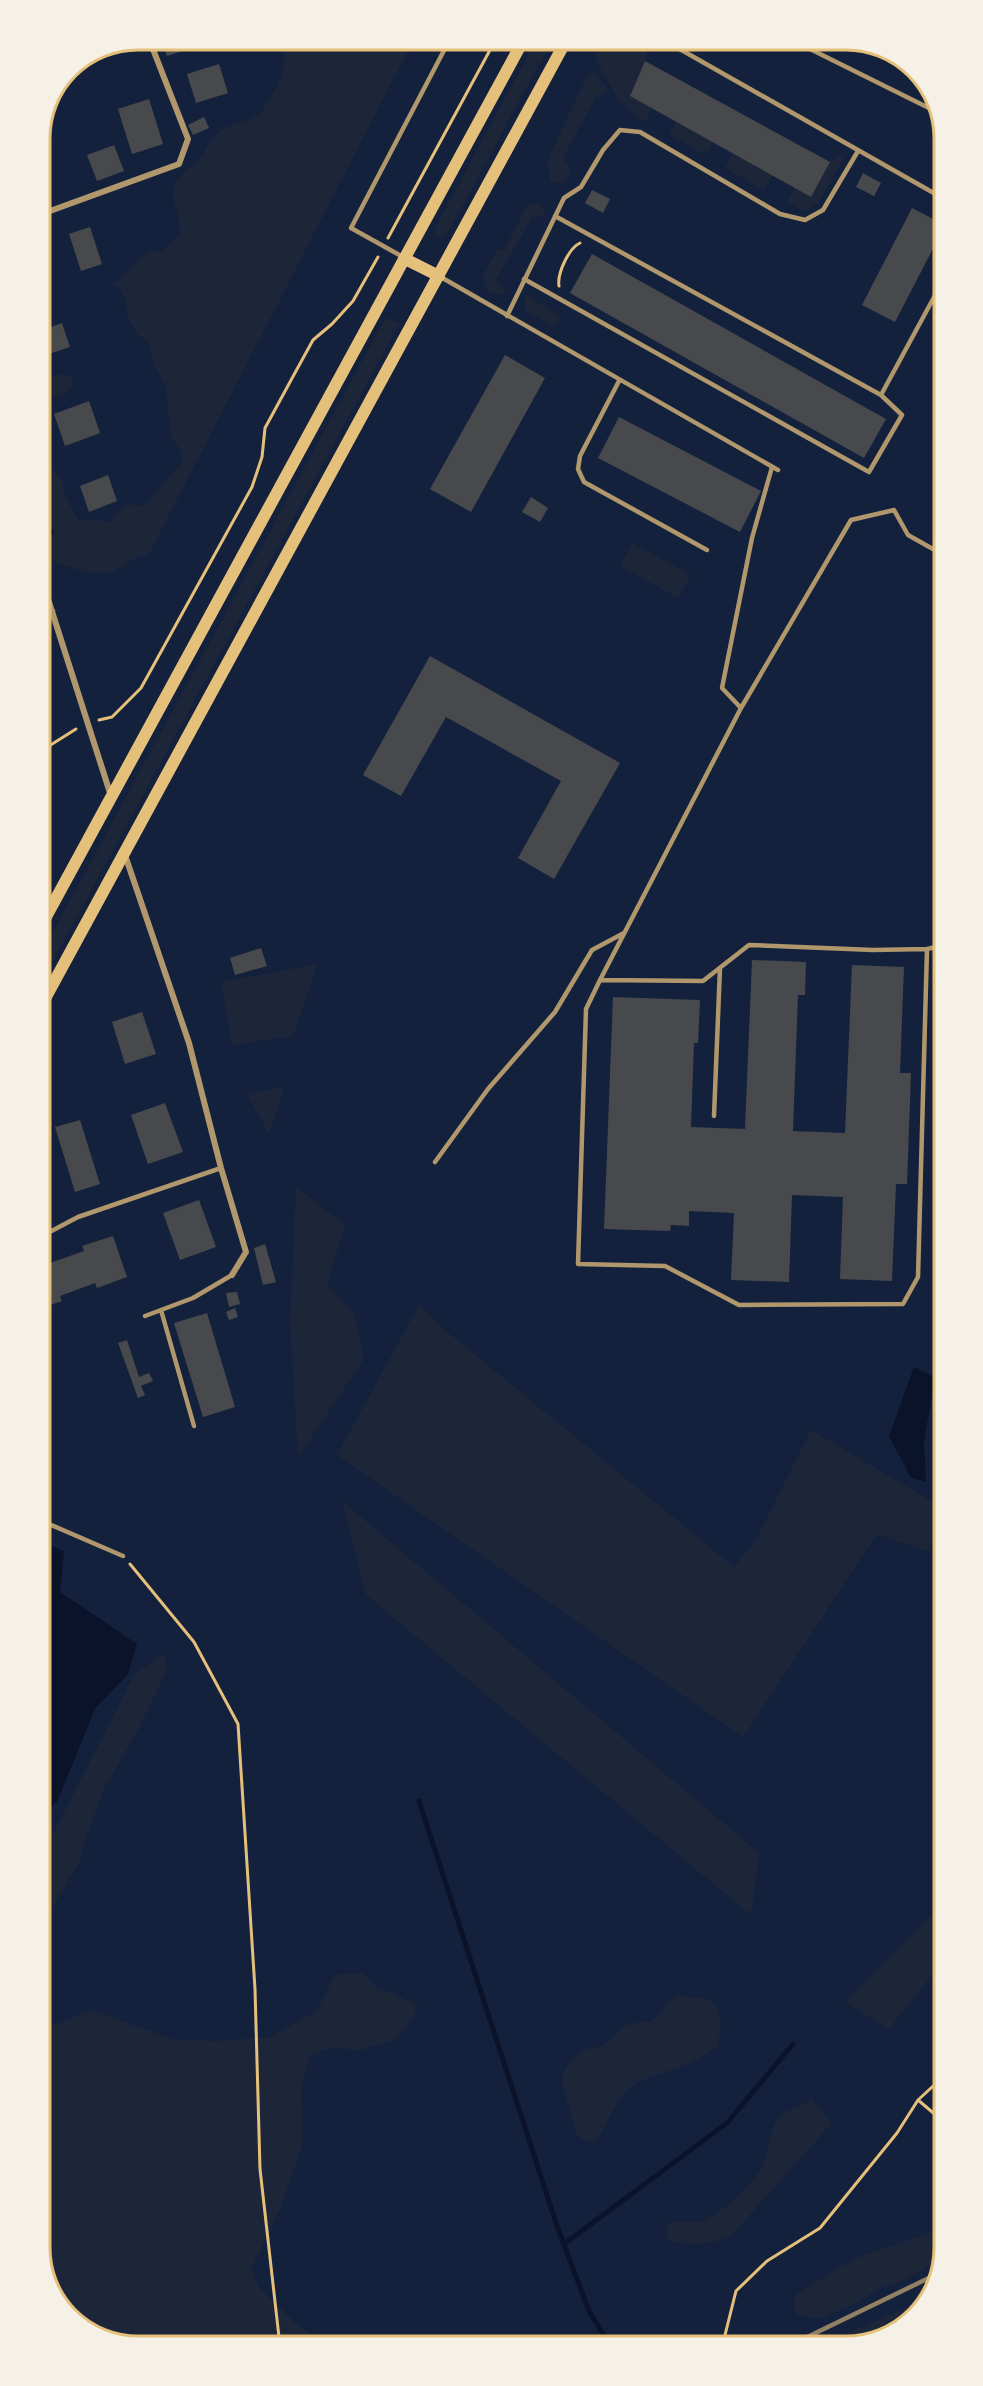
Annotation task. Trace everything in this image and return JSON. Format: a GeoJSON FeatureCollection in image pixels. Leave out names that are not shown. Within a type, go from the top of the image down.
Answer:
{"type":"FeatureCollection","features":[{"type":"Feature","properties":{"kind":"main road"},"geometry":{"type":"LineString","coordinates":[[50,910],[518,50]]}},
{"type":"Feature","properties":{"kind":"main road"},"geometry":{"type":"LineString","coordinates":[[50,989],[561,50]]}},
{"type":"Feature","properties":{"kind":"main road"},"geometry":{"type":"LineString","coordinates":[[405,259],[439,276]]}},
{"type":"Feature","properties":{"kind":"street"},"geometry":{"type":"LineString","coordinates":[[50,212],[179,164],[188,139],[153,49]]}},
{"type":"Feature","properties":{"kind":"street"},"geometry":{"type":"LineString","coordinates":[[50,602],[112,798]]}},
{"type":"Feature","properties":{"kind":"street"},"geometry":{"type":"LineString","coordinates":[[124,852],[189,1043],[221,1168],[246,1252],[232,1275]]}},
{"type":"Feature","properties":{"kind":"lane"},"geometry":{"type":"LineString","coordinates":[[405,259],[351,228],[445,49]]}},
{"type":"Feature","properties":{"kind":"lane"},"geometry":{"type":"LineString","coordinates":[[681,50],[934,193]]}},
{"type":"Feature","properties":{"kind":"lane"},"geometry":{"type":"LineString","coordinates":[[812,50],[928,108]]}},
{"type":"Feature","properties":{"kind":"lane"},"geometry":{"type":"LineString","coordinates":[[507,316],[564,198],[581,187],[603,150],[621,130],[640,132],[780,214],[805,220],[823,210],[858,151]]}},
{"type":"Feature","properties":{"kind":"lane"},"geometry":{"type":"LineString","coordinates":[[524,279],[869,472],[902,415],[881,395],[555,216]]}},
{"type":"Feature","properties":{"kind":"lane"},"geometry":{"type":"LineString","coordinates":[[439,276],[619,381],[775,468],[752,538],[722,688],[741,708]]}},
{"type":"Feature","properties":{"kind":"lane"},"geometry":{"type":"LineString","coordinates":[[881,395],[934,297]]}},
{"type":"Feature","properties":{"kind":"lane"},"geometry":{"type":"LineString","coordinates":[[619,381],[580,456],[578,469],[584,482],[707,550]]}},
{"type":"Feature","properties":{"kind":"lane"},"geometry":{"type":"LineString","coordinates":[[927,949],[918,1277],[903,1304],[739,1305],[665,1266],[578,1264],[586,1009],[600,980],[741,708],[851,520],[894,510],[908,535],[934,550]]}},
{"type":"Feature","properties":{"kind":"lane"},"geometry":{"type":"LineString","coordinates":[[435,1162],[488,1089],[555,1012],[592,950],[625,932]]}},
{"type":"Feature","properties":{"kind":"lane"},"geometry":{"type":"LineString","coordinates":[[600,980],[703,981],[749,945],[873,950],[934,948]]}},
{"type":"Feature","properties":{"kind":"lane"},"geometry":{"type":"LineString","coordinates":[[714,1116],[720,968]]}},
{"type":"Feature","properties":{"kind":"lane"},"geometry":{"type":"LineString","coordinates":[[50,1232],[78,1217],[221,1168]]}},
{"type":"Feature","properties":{"kind":"lane"},"geometry":{"type":"LineString","coordinates":[[145,1317],[193,1298],[232,1275]]}},
{"type":"Feature","properties":{"kind":"lane"},"geometry":{"type":"LineString","coordinates":[[161,1310],[194,1426]]}},
{"type":"Feature","properties":{"kind":"lane"},"geometry":{"type":"LineString","coordinates":[[50,1524],[123,1556]]}},
{"type":"Feature","properties":{"kind":"path"},"geometry":{"type":"LineString","coordinates":[[50,746],[87,723],[112,717],[141,688],[252,487],[262,457],[265,429],[296,371],[314,340],[352,301],[490,49]]}},
{"type":"Feature","properties":{"kind":"path"},"geometry":{"type":"LineString","coordinates":[[560,299],[558,278],[574,246],[592,237]]}},
{"type":"Feature","properties":{"kind":"path"},"geometry":{"type":"LineString","coordinates":[[123,1556],[194,1642],[238,1725],[255,1989],[261,2169],[279,2336]]}},
{"type":"Feature","properties":{"kind":"path"},"geometry":{"type":"LineString","coordinates":[[725,2336],[736,2291],[767,2261],[820,2228],[897,2133],[918,2100],[934,2085]]}},
{"type":"Feature","properties":{"kind":"path"},"geometry":{"type":"LineString","coordinates":[[918,2100],[934,2114]]}},
{"type":"Feature","properties":{"kind":"shaded area"},"geometry":{"type":"Polygon","coordinates":[[[284,49],[409,49],[149,554],[138,557],[116,570],[104,573],[76,569],[57,563],[50,560],[50,468],[63,483],[66,498],[79,521],[94,519],[111,523],[120,509],[128,505],[144,506],[182,462],[180,449],[171,437],[166,388],[155,366],[149,343],[137,334],[129,319],[126,302],[120,289],[113,285],[148,252],[162,251],[179,236],[180,229],[173,196],[174,188],[181,175],[199,161],[216,134],[262,111],[281,78],[284,49]]]}},
{"type":"Feature","properties":{"kind":"shaded area"},"geometry":{"type":"Polygon","coordinates":[[[531,50],[547,50],[446,236],[439,238],[435,228],[531,50]]]}},
{"type":"Feature","properties":{"kind":"shaded area"},"geometry":{"type":"Polygon","coordinates":[[[600,50],[647,50],[630,96],[652,108],[645,123],[620,102],[595,59],[600,50]]]}},
{"type":"Feature","properties":{"kind":"shaded area"},"geometry":{"type":"Polygon","coordinates":[[[594,71],[609,91],[597,95],[563,158],[572,170],[563,184],[550,181],[547,161],[586,78],[594,71]]]}},
{"type":"Feature","properties":{"kind":"shaded area"},"geometry":{"type":"Polygon","coordinates":[[[676,121],[713,142],[706,155],[669,135],[676,121]]]}},
{"type":"Feature","properties":{"kind":"shaded area"},"geometry":{"type":"Polygon","coordinates":[[[847,152],[819,203],[803,212],[787,201],[795,187],[811,196],[830,162],[847,152]]]}},
{"type":"Feature","properties":{"kind":"shaded area"},"geometry":{"type":"Polygon","coordinates":[[[733,153],[773,175],[764,190],[725,168],[733,153]]]}},
{"type":"Feature","properties":{"kind":"shaded area"},"geometry":{"type":"Polygon","coordinates":[[[537,203],[545,210],[544,217],[534,214],[495,282],[507,289],[501,295],[487,291],[482,277],[498,249],[504,250],[527,205],[537,203]]]}},
{"type":"Feature","properties":{"kind":"shaded area"},"geometry":{"type":"Polygon","coordinates":[[[525,294],[560,316],[555,327],[525,311],[525,294]]]}},
{"type":"Feature","properties":{"kind":"shaded area"},"geometry":{"type":"Polygon","coordinates":[[[386,317],[399,324],[50,966],[50,937],[386,317]]]}},
{"type":"Feature","properties":{"kind":"shaded area"},"geometry":{"type":"Polygon","coordinates":[[[59,374],[71,377],[73,384],[70,389],[59,396],[50,397],[50,378],[59,374]]]}},
{"type":"Feature","properties":{"kind":"shaded area"},"geometry":{"type":"Polygon","coordinates":[[[632,543],[691,575],[678,598],[620,566],[632,543]]]}},
{"type":"Feature","properties":{"kind":"shaded area"},"geometry":{"type":"Polygon","coordinates":[[[318,964],[293,1036],[232,1045],[221,982],[318,964]]]}},
{"type":"Feature","properties":{"kind":"shaded area"},"geometry":{"type":"Polygon","coordinates":[[[285,1086],[269,1134],[247,1094],[285,1086]]]}},
{"type":"Feature","properties":{"kind":"shaded area"},"geometry":{"type":"Polygon","coordinates":[[[296,1187],[345,1225],[327,1285],[354,1313],[364,1359],[298,1457],[290,1322],[296,1187]]]}},
{"type":"Feature","properties":{"kind":"shaded area"},"geometry":{"type":"Polygon","coordinates":[[[419,1305],[445,1330],[734,1567],[757,1538],[811,1430],[934,1502],[934,1534],[930,1552],[877,1534],[743,1737],[337,1455],[419,1305]]]}},
{"type":"Feature","properties":{"kind":"shaded area"},"geometry":{"type":"Polygon","coordinates":[[[914,1367],[934,1377],[924,1442],[926,1482],[911,1478],[889,1436],[914,1367]]]}},
{"type":"Feature","properties":{"kind":"shaded area"},"geometry":{"type":"Polygon","coordinates":[[[342,1501],[759,1853],[751,1915],[366,1595],[342,1501]]]}},
{"type":"Feature","properties":{"kind":"shaded area"},"geometry":{"type":"Polygon","coordinates":[[[50,1545],[64,1551],[60,1592],[137,1644],[128,1674],[95,1709],[57,1802],[50,1808],[50,1545]]]}},
{"type":"Feature","properties":{"kind":"shaded area"},"geometry":{"type":"Polygon","coordinates":[[[164,1653],[167,1670],[139,1728],[104,1789],[84,1843],[80,1861],[50,1912],[50,1840],[134,1675],[164,1653]]]}},
{"type":"Feature","properties":{"kind":"shaded area"},"geometry":{"type":"Polygon","coordinates":[[[934,1913],[934,1972],[889,2029],[845,2002],[934,1913]]]}},
{"type":"Feature","properties":{"kind":"shaded area"},"geometry":{"type":"Polygon","coordinates":[[[362,1973],[375,1986],[418,2005],[413,2018],[394,2040],[361,2050],[330,2048],[310,2055],[301,2088],[303,2143],[280,2209],[251,2269],[259,2287],[311,2336],[132,2336],[109,2332],[84,2318],[75,2311],[61,2292],[51,2265],[50,2027],[91,2010],[175,2040],[220,2041],[270,2037],[317,2011],[335,1975],[362,1973]]]}},
{"type":"Feature","properties":{"kind":"shaded area"},"geometry":{"type":"Polygon","coordinates":[[[679,1995],[708,2000],[718,2008],[721,2027],[717,2047],[690,2063],[649,2077],[635,2085],[618,2101],[596,2141],[582,2138],[575,2131],[562,2082],[569,2064],[584,2050],[605,2044],[626,2026],[652,2021],[672,1999],[679,1995]]]}},
{"type":"Feature","properties":{"kind":"shaded area"},"geometry":{"type":"Polygon","coordinates":[[[811,2098],[832,2123],[731,2236],[700,2244],[668,2239],[669,2222],[705,2220],[723,2209],[742,2192],[761,2169],[777,2120],[811,2098]]]}},
{"type":"Feature","properties":{"kind":"shaded area"},"geometry":{"type":"Polygon","coordinates":[[[934,2231],[932,2265],[825,2317],[816,2319],[796,2314],[794,2305],[796,2295],[859,2257],[934,2231]]]}},
{"type":"Feature","properties":{"kind":"shaded area"},"geometry":{"type":"Polygon","coordinates":[[[913,2305],[889,2325],[874,2332],[857,2336],[841,2336],[913,2305]]]}},
{"type":"Feature","properties":{"kind":"building"},"geometry":{"type":"Polygon","coordinates":[[[164,49],[182,49],[182,51],[167,56],[164,49]]]}},
{"type":"Feature","properties":{"kind":"building"},"geometry":{"type":"Polygon","coordinates":[[[645,61],[830,162],[811,197],[630,96],[645,61]]]}},
{"type":"Feature","properties":{"kind":"building"},"geometry":{"type":"Polygon","coordinates":[[[219,64],[228,93],[196,103],[187,74],[219,64]]]}},
{"type":"Feature","properties":{"kind":"building"},"geometry":{"type":"Polygon","coordinates":[[[149,99],[163,144],[132,154],[118,109],[149,99]]]}},
{"type":"Feature","properties":{"kind":"building"},"geometry":{"type":"Polygon","coordinates":[[[204,117],[209,128],[193,135],[188,125],[204,117]]]}},
{"type":"Feature","properties":{"kind":"building"},"geometry":{"type":"Polygon","coordinates":[[[114,145],[124,171],[97,181],[87,155],[114,145]]]}},
{"type":"Feature","properties":{"kind":"building"},"geometry":{"type":"Polygon","coordinates":[[[863,173],[881,183],[874,196],[856,187],[863,173]]]}},
{"type":"Feature","properties":{"kind":"building"},"geometry":{"type":"Polygon","coordinates":[[[592,190],[610,199],[603,213],[585,203],[592,190]]]}},
{"type":"Feature","properties":{"kind":"building"},"geometry":{"type":"Polygon","coordinates":[[[912,208],[934,219],[934,247],[895,322],[862,305],[912,208]]]}},
{"type":"Feature","properties":{"kind":"building"},"geometry":{"type":"Polygon","coordinates":[[[90,227],[102,264],[81,271],[69,234],[90,227]]]}},
{"type":"Feature","properties":{"kind":"building"},"geometry":{"type":"Polygon","coordinates":[[[592,254],[886,419],[864,458],[570,293],[592,254]]]}},
{"type":"Feature","properties":{"kind":"building"},"geometry":{"type":"Polygon","coordinates":[[[62,323],[70,347],[50,354],[50,327],[62,323]]]}},
{"type":"Feature","properties":{"kind":"building"},"geometry":{"type":"Polygon","coordinates":[[[505,355],[545,378],[471,512],[430,489],[505,355]]]}},
{"type":"Feature","properties":{"kind":"building"},"geometry":{"type":"Polygon","coordinates":[[[89,401],[100,433],[65,446],[54,414],[89,401]]]}},
{"type":"Feature","properties":{"kind":"building"},"geometry":{"type":"Polygon","coordinates":[[[619,417],[761,491],[740,532],[598,458],[619,417]]]}},
{"type":"Feature","properties":{"kind":"building"},"geometry":{"type":"Polygon","coordinates":[[[108,475],[117,501],[89,512],[80,486],[108,475]]]}},
{"type":"Feature","properties":{"kind":"building"},"geometry":{"type":"Polygon","coordinates":[[[531,497],[548,508],[540,522],[522,512],[531,497]]]}},
{"type":"Feature","properties":{"kind":"building"},"geometry":{"type":"Polygon","coordinates":[[[430,656],[620,763],[554,879],[518,858],[561,781],[446,717],[401,796],[363,775],[430,656]]]}},
{"type":"Feature","properties":{"kind":"building"},"geometry":{"type":"Polygon","coordinates":[[[261,948],[267,966],[235,975],[230,958],[261,948]]]}},
{"type":"Feature","properties":{"kind":"building"},"geometry":{"type":"Polygon","coordinates":[[[752,960],[806,962],[805,995],[798,995],[793,1131],[845,1133],[852,965],[904,967],[900,1073],[911,1073],[907,1184],[896,1184],[892,1281],[840,1279],[843,1197],[792,1195],[789,1282],[731,1280],[734,1213],[689,1211],[689,1226],[671,1225],[670,1231],[604,1229],[613,997],[700,1000],[698,1043],[694,1043],[691,1127],[745,1129],[752,960]]]}},
{"type":"Feature","properties":{"kind":"building"},"geometry":{"type":"Polygon","coordinates":[[[142,1012],[156,1054],[125,1064],[112,1022],[142,1012]]]}},
{"type":"Feature","properties":{"kind":"building"},"geometry":{"type":"Polygon","coordinates":[[[165,1103],[183,1152],[148,1164],[131,1115],[165,1103]]]}},
{"type":"Feature","properties":{"kind":"building"},"geometry":{"type":"Polygon","coordinates":[[[80,1120],[100,1184],[75,1192],[55,1127],[80,1120]]]}},
{"type":"Feature","properties":{"kind":"building"},"geometry":{"type":"Polygon","coordinates":[[[199,1200],[216,1247],[180,1260],[163,1213],[199,1200]]]}},
{"type":"Feature","properties":{"kind":"building"},"geometry":{"type":"Polygon","coordinates":[[[113,1236],[127,1277],[97,1288],[95,1283],[60,1296],[62,1301],[50,1305],[50,1263],[84,1251],[82,1246],[113,1236]]]}},
{"type":"Feature","properties":{"kind":"building"},"geometry":{"type":"Polygon","coordinates":[[[265,1244],[276,1282],[263,1285],[254,1248],[265,1244]]]}},
{"type":"Feature","properties":{"kind":"building"},"geometry":{"type":"Polygon","coordinates":[[[237,1292],[240,1304],[229,1307],[226,1293],[237,1292]]]}},
{"type":"Feature","properties":{"kind":"building"},"geometry":{"type":"Polygon","coordinates":[[[235,1308],[238,1317],[229,1320],[226,1312],[235,1308]]]}},
{"type":"Feature","properties":{"kind":"building"},"geometry":{"type":"Polygon","coordinates":[[[207,1313],[235,1407],[203,1417],[174,1323],[207,1313]]]}},
{"type":"Feature","properties":{"kind":"building"},"geometry":{"type":"Polygon","coordinates":[[[127,1340],[139,1377],[149,1373],[153,1381],[141,1386],[145,1395],[138,1398],[118,1343],[127,1340]]]}},
{"type":"Feature","properties":{"kind":"waterway"},"geometry":{"type":"LineString","coordinates":[[419,1801],[557,2226],[589,2311],[604,2336]]}},
{"type":"Feature","properties":{"kind":"waterway"},"geometry":{"type":"LineString","coordinates":[[564,2244],[727,2123],[793,2044]]}},
{"type":"Feature","properties":{"kind":"railway"},"geometry":{"type":"LineString","coordinates":[[809,2336],[928,2278]]}}]}
